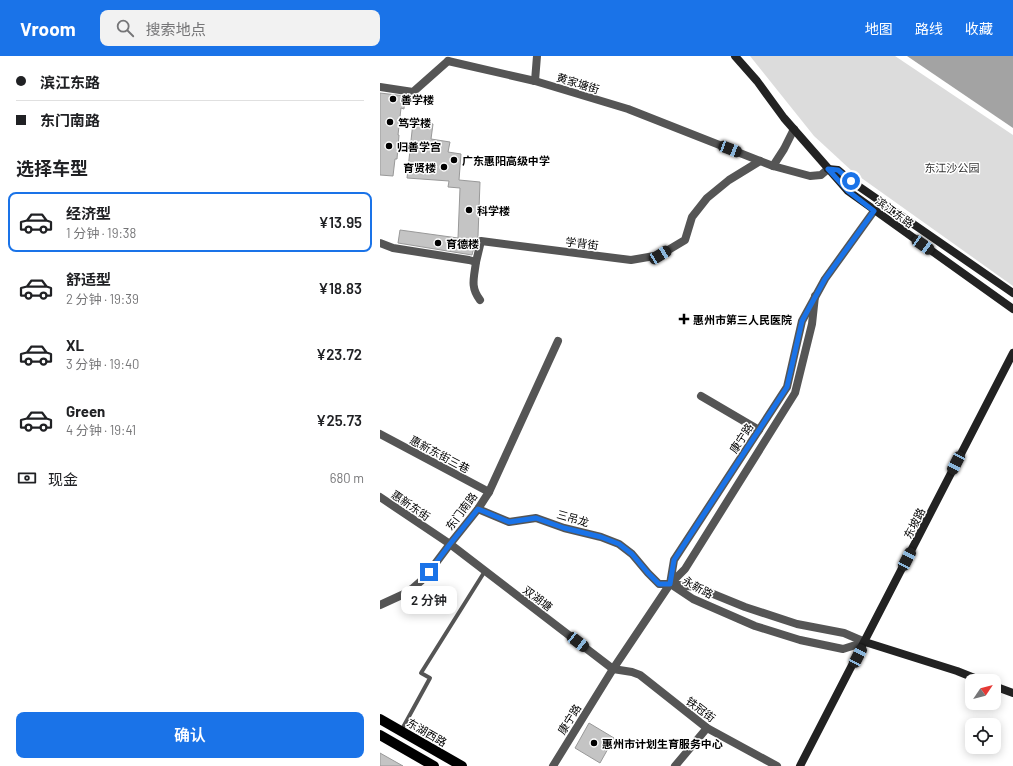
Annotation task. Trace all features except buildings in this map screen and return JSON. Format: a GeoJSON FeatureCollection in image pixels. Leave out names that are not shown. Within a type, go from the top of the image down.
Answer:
{"type":"FeatureCollection","features":[{"type":"Feature","properties":{"kind":"main road","name":"东湖西路"},"geometry":{"type":"LineString","coordinates":[[380,718],[462,766]]}},
{"type":"Feature","properties":{"kind":"main road"},"geometry":{"type":"LineString","coordinates":[[380,735],[434,766]]}},
{"type":"Feature","properties":{"kind":"street"},"geometry":{"type":"LineString","coordinates":[[535,81],[537,56]]}},
{"type":"Feature","properties":{"kind":"street","name":"滨江东路"},"geometry":{"type":"LineString","coordinates":[[735,56],[757,81],[784,118],[848,191],[1013,309]]}},
{"type":"Feature","properties":{"kind":"street","name":"黄家塘街"},"geometry":{"type":"LineString","coordinates":[[380,87],[413,92],[447,58],[535,81],[628,109],[772,166],[810,176],[820,176],[828,169]]}},
{"type":"Feature","properties":{"kind":"street"},"geometry":{"type":"LineString","coordinates":[[772,166],[784,149],[794,129]]}},
{"type":"Feature","properties":{"kind":"street","name":"学背街"},"geometry":{"type":"LineString","coordinates":[[476,262],[481,241],[631,260],[660,255],[685,240],[692,218],[707,198],[729,180],[760,161]]}},
{"type":"Feature","properties":{"kind":"street","name":"滨江东路"},"geometry":{"type":"LineString","coordinates":[[828,169],[838,170],[864,190],[1013,293]]}},
{"type":"Feature","properties":{"kind":"street","name":"康宁路"},"geometry":{"type":"LineString","coordinates":[[670,584],[674,560],[787,387],[802,321],[815,296],[825,279],[874,211]]}},
{"type":"Feature","properties":{"kind":"street"},"geometry":{"type":"LineString","coordinates":[[380,243],[393,248],[476,262],[473,286],[476,295],[480,300]]}},
{"type":"Feature","properties":{"kind":"street","name":"康宁路"},"geometry":{"type":"LineString","coordinates":[[553,766],[613,669],[670,584],[685,569],[795,393],[812,324],[815,296]]}},
{"type":"Feature","properties":{"kind":"street","name":"东门南路"},"geometry":{"type":"LineString","coordinates":[[380,605],[404,594],[417,585],[429,572],[478,509],[489,492],[558,341]]}},
{"type":"Feature","properties":{"kind":"street","name":"东坡路"},"geometry":{"type":"LineString","coordinates":[[800,766],[1013,353]]}},
{"type":"Feature","properties":{"kind":"street"},"geometry":{"type":"LineString","coordinates":[[701,396],[759,430]]}},
{"type":"Feature","properties":{"kind":"street","name":"惠新东街三巷"},"geometry":{"type":"LineString","coordinates":[[380,434],[489,492]]}},
{"type":"Feature","properties":{"kind":"street","name":"惠新东街"},"geometry":{"type":"LineString","coordinates":[[380,497],[450,544]]}},
{"type":"Feature","properties":{"kind":"street","name":"三吊龙"},"geometry":{"type":"LineString","coordinates":[[478,509],[509,522],[536,518],[564,528],[601,537],[619,544],[632,554],[659,584],[670,584]]}},
{"type":"Feature","properties":{"kind":"street","name":"双湖塘"},"geometry":{"type":"LineString","coordinates":[[450,544],[613,669]]}},
{"type":"Feature","properties":{"kind":"street","name":"永新路"},"geometry":{"type":"LineString","coordinates":[[670,584],[693,599],[755,626],[843,649],[865,642]]}},
{"type":"Feature","properties":{"kind":"street","name":"永新路"},"geometry":{"type":"LineString","coordinates":[[670,584],[696,587],[746,607],[797,624],[844,633],[865,642],[965,674]]}},
{"type":"Feature","properties":{"kind":"street","name":"铁冠街"},"geometry":{"type":"LineString","coordinates":[[613,669],[640,675],[707,728],[777,766]]}},
{"type":"Feature","properties":{"kind":"street"},"geometry":{"type":"LineString","coordinates":[[1001,689],[1013,693]]}},
{"type":"Feature","properties":{"kind":"street"},"geometry":{"type":"LineString","coordinates":[[675,766],[707,728]]}},
{"type":"Feature","properties":{"kind":"lane"},"geometry":{"type":"LineString","coordinates":[[401,731],[430,678],[421,673],[485,571]]}},
{"type":"Feature","properties":{"kind":"green space","name":"东江沙公园"},"geometry":{"type":"Polygon","coordinates":[[[750,56],[895,56],[1013,135],[1013,286],[853,172],[814,136],[750,56]]]}},
{"type":"Feature","properties":{"kind":"shaded area"},"geometry":{"type":"Polygon","coordinates":[[[907,56],[1013,56],[1013,128],[907,56]]]}},
{"type":"Feature","properties":{"kind":"place","name":"善学楼"},"geometry":{"type":"Point","coordinates":[393,99]}},
{"type":"Feature","properties":{"kind":"place","name":"笃学楼"},"geometry":{"type":"Point","coordinates":[390,122]}},
{"type":"Feature","properties":{"kind":"place","name":"归善学宫"},"geometry":{"type":"Point","coordinates":[389,146]}},
{"type":"Feature","properties":{"kind":"place","name":"广东惠阳高级中学"},"geometry":{"type":"Point","coordinates":[454,160]}},
{"type":"Feature","properties":{"kind":"place","name":"育贤楼"},"geometry":{"type":"Point","coordinates":[444,167]}},
{"type":"Feature","properties":{"kind":"place","name":"科学楼"},"geometry":{"type":"Point","coordinates":[469,210]}},
{"type":"Feature","properties":{"kind":"place","name":"育德楼"},"geometry":{"type":"Point","coordinates":[438,243]}},
{"type":"Feature","properties":{"kind":"place","name":"惠州市第三人民医院"},"geometry":{"type":"Point","coordinates":[684,319]}},
{"type":"Feature","properties":{"kind":"place","name":"惠州市计划生育服务中心"},"geometry":{"type":"Point","coordinates":[594,743]}},
{"type":"Feature","properties":{"kind":"route"},"geometry":{"type":"LineString","coordinates":[[429,572],[478,509],[509,522],[536,518],[564,528],[601,537],[619,544],[632,554],[659,584],[670,584],[674,560],[787,387],[802,321],[815,296],[825,279],[874,211],[848,191],[828,169],[838,170],[851,181]]}}]}
